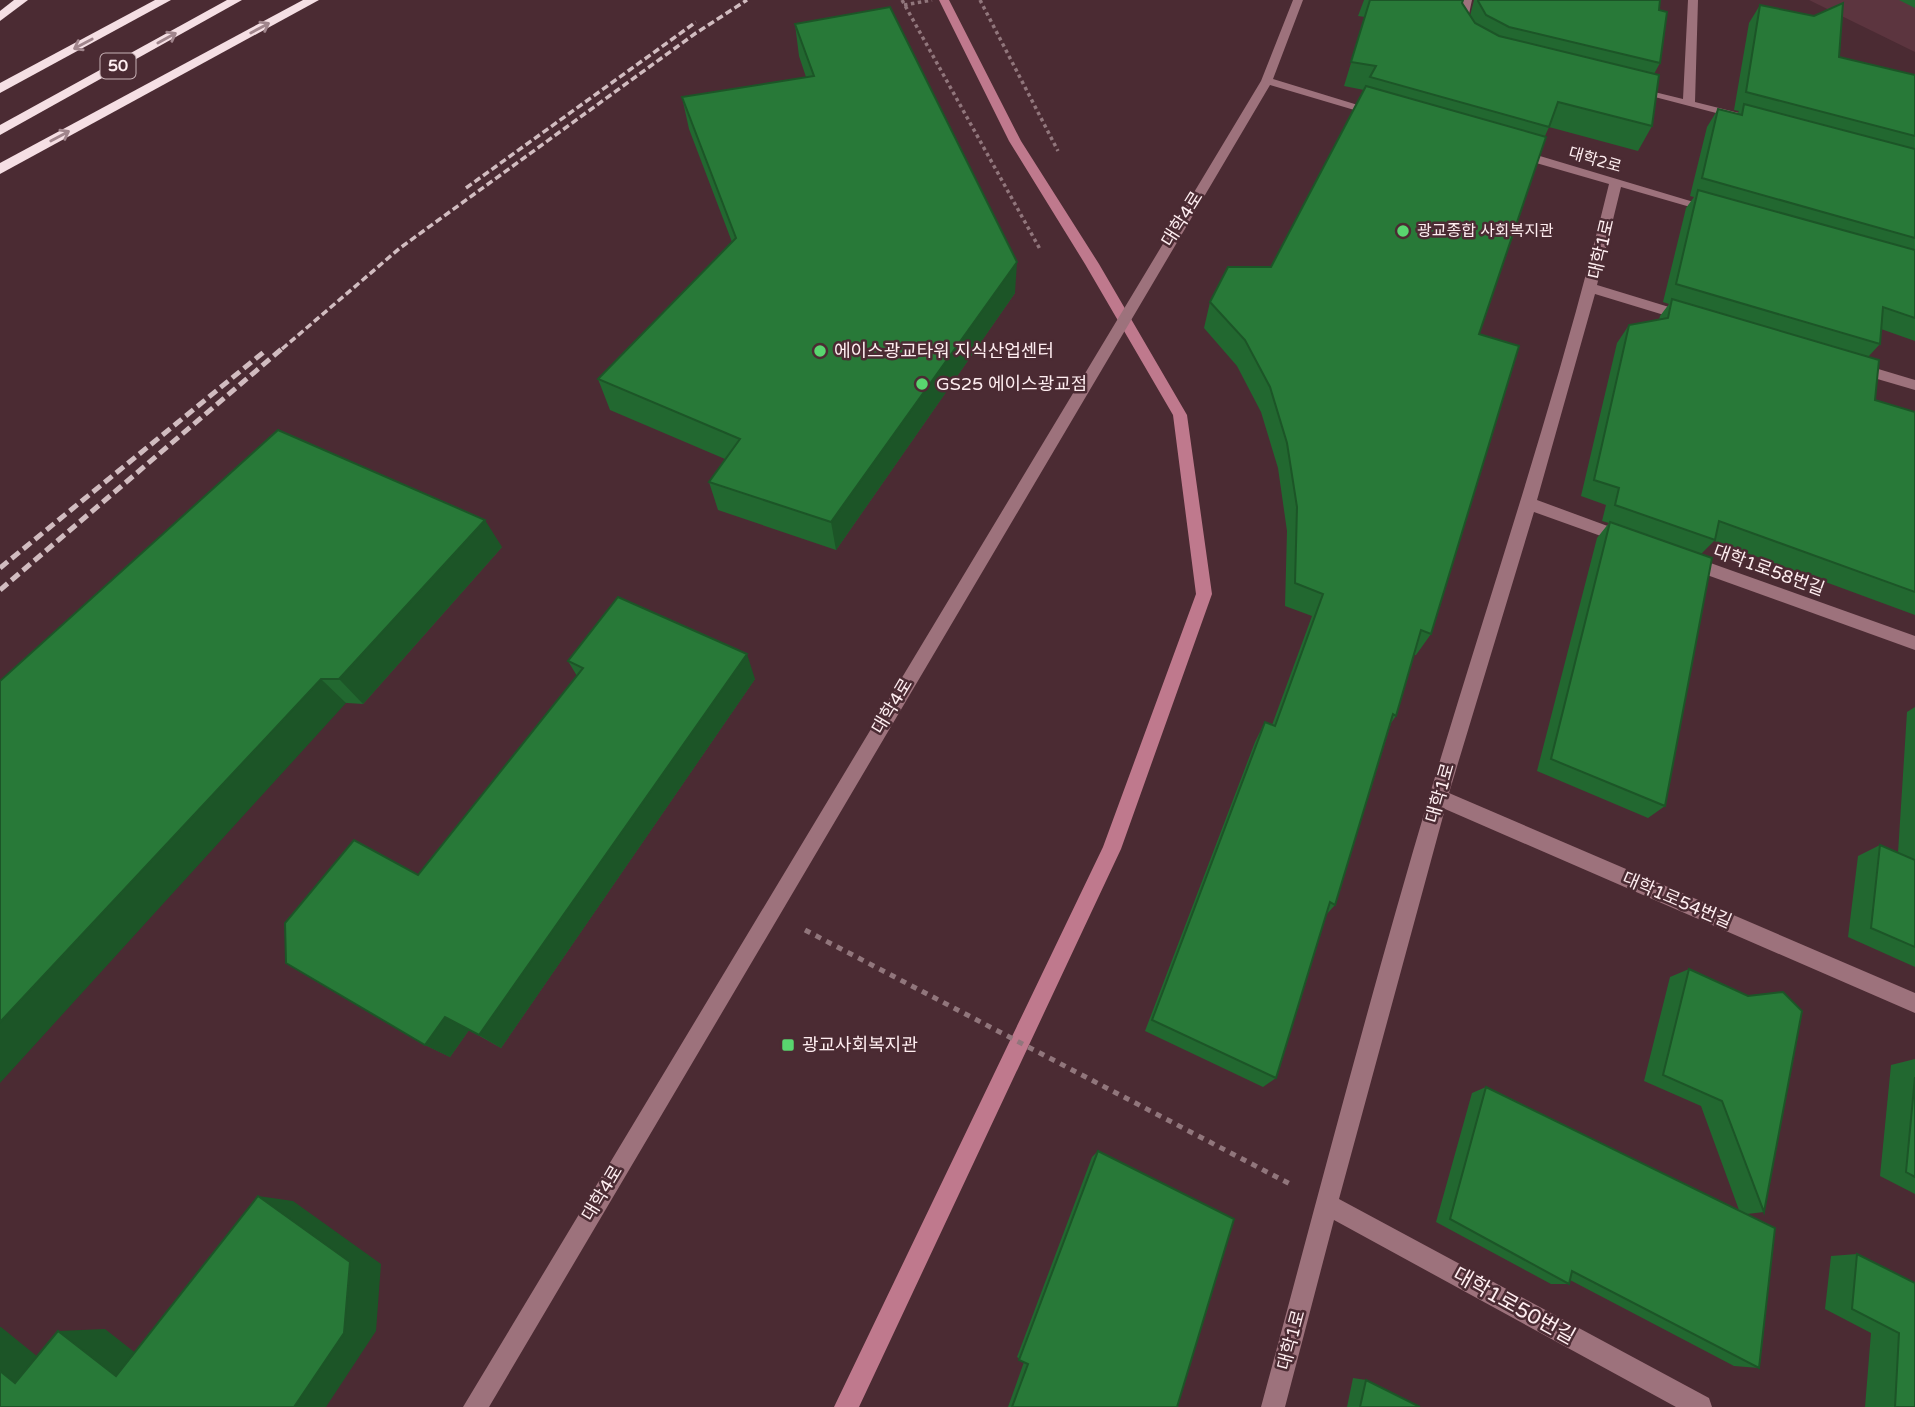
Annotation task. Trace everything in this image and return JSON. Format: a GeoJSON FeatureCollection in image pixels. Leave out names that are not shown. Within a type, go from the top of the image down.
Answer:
{"type":"FeatureCollection","features":[{"type":"Feature","properties":{"kind":"highway"},"geometry":{"type":"LineString","coordinates":[[0,18],[22,0]]}},
{"type":"Feature","properties":{"kind":"highway","name":"50"},"geometry":{"type":"LineString","coordinates":[[0,89],[165,0]]}},
{"type":"Feature","properties":{"kind":"highway","name":"50"},"geometry":{"type":"LineString","coordinates":[[0,131],[236,0]]}},
{"type":"Feature","properties":{"kind":"highway"},"geometry":{"type":"LineString","coordinates":[[0,169],[313,0]]}},
{"type":"Feature","properties":{"kind":"street","name":"대학4로"},"geometry":{"type":"LineString","coordinates":[[475,1407],[1083,384],[1267,81],[1298,0]]}},
{"type":"Feature","properties":{"kind":"street"},"geometry":{"type":"LineString","coordinates":[[1467,0],[1460,26],[1470,43]]}},
{"type":"Feature","properties":{"kind":"street"},"geometry":{"type":"LineString","coordinates":[[1689,104],[1693,0]]}},
{"type":"Feature","properties":{"kind":"street"},"geometry":{"type":"LineString","coordinates":[[1267,81],[1388,116]]}},
{"type":"Feature","properties":{"kind":"street"},"geometry":{"type":"LineString","coordinates":[[1624,88],[1755,121]]}},
{"type":"Feature","properties":{"kind":"street","name":"대학2로"},"geometry":{"type":"LineString","coordinates":[[1508,151],[1720,212]]}},
{"type":"Feature","properties":{"kind":"street","name":"대학1로"},"geometry":{"type":"LineString","coordinates":[[1273,1407],[1438,797],[1530,504],[1592,288],[1616,182]]}},
{"type":"Feature","properties":{"kind":"street"},"geometry":{"type":"LineString","coordinates":[[1592,288],[1695,319]]}},
{"type":"Feature","properties":{"kind":"street"},"geometry":{"type":"LineString","coordinates":[[1838,362],[1915,385]]}},
{"type":"Feature","properties":{"kind":"street"},"geometry":{"type":"LineString","coordinates":[[1530,504],[1646,546]]}},
{"type":"Feature","properties":{"kind":"street","name":"대학1로58번길"},"geometry":{"type":"LineString","coordinates":[[1671,555],[1915,643]]}},
{"type":"Feature","properties":{"kind":"street","name":"대학1로54번길"},"geometry":{"type":"LineString","coordinates":[[1438,797],[1915,1003]]}},
{"type":"Feature","properties":{"kind":"street","name":"대학1로50번길"},"geometry":{"type":"LineString","coordinates":[[1328,1205],[1700,1407]]}},
{"type":"Feature","properties":{"kind":"path"},"geometry":{"type":"LineString","coordinates":[[932,0],[903,2],[1041,251]]}},
{"type":"Feature","properties":{"kind":"path"},"geometry":{"type":"LineString","coordinates":[[980,0],[1058,150]]}},
{"type":"Feature","properties":{"kind":"path"},"geometry":{"type":"LineString","coordinates":[[769,912],[904,979],[1262,1168]]}},
{"type":"Feature","properties":{"kind":"shaded area"},"geometry":{"type":"Polygon","coordinates":[[[1809,0],[1915,0],[1915,52],[1809,0]]]}},
{"type":"Feature","properties":{"kind":"building"},"geometry":{"type":"Polygon","coordinates":[[[1370,0],[1463,0],[1462,3],[1475,23],[1499,36],[1659,75],[1652,126],[1558,102],[1549,127],[1370,77],[1376,66],[1351,62],[1370,0]]]}},
{"type":"Feature","properties":{"kind":"building"},"geometry":{"type":"Polygon","coordinates":[[[1478,0],[1660,0],[1659,10],[1667,12],[1660,63],[1509,27],[1486,15],[1478,0]]]}},
{"type":"Feature","properties":{"kind":"building"},"geometry":{"type":"Polygon","coordinates":[[[1843,3],[1839,57],[1915,75],[1915,136],[1746,92],[1760,5],[1814,16],[1843,3]]]}},
{"type":"Feature","properties":{"kind":"building","name":"에이스광교타워 지식산업센터"},"geometry":{"type":"Polygon","coordinates":[[[890,7],[1017,262],[831,522],[709,482],[740,439],[598,379],[736,238],[682,97],[814,76],[795,24],[890,7]]]}},
{"type":"Feature","properties":{"kind":"building"},"geometry":{"type":"Polygon","coordinates":[[[1366,86],[1546,137],[1479,334],[1519,346],[1431,634],[1421,630],[1335,905],[1330,902],[1276,1078],[1152,1020],[1265,722],[1275,726],[1323,594],[1295,583],[1297,507],[1287,443],[1270,387],[1245,340],[1210,302],[1228,267],[1271,267],[1366,86]]]}},
{"type":"Feature","properties":{"kind":"building"},"geometry":{"type":"Polygon","coordinates":[[[1744,104],[1915,149],[1915,238],[1702,178],[1718,109],[1742,115],[1744,104]]]}},
{"type":"Feature","properties":{"kind":"building"},"geometry":{"type":"Polygon","coordinates":[[[1698,190],[1915,250],[1915,318],[1883,307],[1880,344],[1676,284],[1698,190]]]}},
{"type":"Feature","properties":{"kind":"building"},"geometry":{"type":"Polygon","coordinates":[[[1672,299],[1879,360],[1875,400],[1915,412],[1915,592],[1719,521],[1715,540],[1615,505],[1619,488],[1594,480],[1629,325],[1668,318],[1672,299]]]}},
{"type":"Feature","properties":{"kind":"building"},"geometry":{"type":"Polygon","coordinates":[[[278,430],[485,520],[339,679],[321,679],[0,1022],[0,681],[278,430]]]}},
{"type":"Feature","properties":{"kind":"building"},"geometry":{"type":"Polygon","coordinates":[[[1610,522],[1712,558],[1665,806],[1551,759],[1610,522]]]}},
{"type":"Feature","properties":{"kind":"building"},"geometry":{"type":"Polygon","coordinates":[[[618,597],[747,654],[479,1035],[445,1017],[425,1045],[286,963],[285,923],[354,840],[418,875],[583,668],[568,661],[618,597]]]}},
{"type":"Feature","properties":{"kind":"building"},"geometry":{"type":"Polygon","coordinates":[[[1880,845],[1915,860],[1915,947],[1871,928],[1880,845]]]}},
{"type":"Feature","properties":{"kind":"building"},"geometry":{"type":"Polygon","coordinates":[[[1689,969],[1748,996],[1783,992],[1802,1011],[1764,1212],[1722,1101],[1663,1075],[1689,969]]]}},
{"type":"Feature","properties":{"kind":"building"},"geometry":{"type":"Polygon","coordinates":[[[1915,1077],[1915,1177],[1906,1172],[1915,1077]]]}},
{"type":"Feature","properties":{"kind":"building"},"geometry":{"type":"Polygon","coordinates":[[[1486,1087],[1775,1228],[1759,1368],[1572,1271],[1569,1284],[1450,1219],[1486,1087]]]}},
{"type":"Feature","properties":{"kind":"building"},"geometry":{"type":"Polygon","coordinates":[[[1098,1151],[1234,1219],[1177,1407],[1012,1407],[1028,1364],[1019,1360],[1098,1151]]]}},
{"type":"Feature","properties":{"kind":"building"},"geometry":{"type":"Polygon","coordinates":[[[258,1196],[350,1262],[344,1333],[294,1407],[0,1407],[0,1371],[15,1383],[58,1331],[116,1376],[258,1196]]]}},
{"type":"Feature","properties":{"kind":"building"},"geometry":{"type":"Polygon","coordinates":[[[1857,1254],[1915,1283],[1915,1407],[1895,1407],[1899,1333],[1852,1309],[1857,1254]]]}},
{"type":"Feature","properties":{"kind":"building"},"geometry":{"type":"Polygon","coordinates":[[[1366,1380],[1420,1407],[1360,1407],[1366,1380]]]}},
{"type":"Feature","properties":{"kind":"waterway"},"geometry":{"type":"LineString","coordinates":[[846,1407],[1112,849],[1204,594],[1180,415],[1092,264],[1015,141],[944,0]]}},
{"type":"Feature","properties":{"kind":"railway"},"geometry":{"type":"LineString","coordinates":[[282,349],[400,248],[696,33],[747,0]]}},
{"type":"Feature","properties":{"kind":"railway"},"geometry":{"type":"LineString","coordinates":[[466,188],[696,22]]}},
{"type":"Feature","properties":{"kind":"railway"},"geometry":{"type":"LineString","coordinates":[[0,590],[284,347]]}},
{"type":"Feature","properties":{"kind":"railway"},"geometry":{"type":"LineString","coordinates":[[0,568],[265,351]]}},
{"type":"Feature","properties":{"kind":"place","name":"광교종합 사회복지관"},"geometry":{"type":"Point","coordinates":[1403,231]}},
{"type":"Feature","properties":{"kind":"place","name":"에이스광교타워 지식산업센터"},"geometry":{"type":"Point","coordinates":[820,351]}},
{"type":"Feature","properties":{"kind":"place","name":"GS25 에이스광교점"},"geometry":{"type":"Point","coordinates":[922,384]}},
{"type":"Feature","properties":{"kind":"place","name":"광교사회복지관"},"geometry":{"type":"Point","coordinates":[788,1045]}}]}
